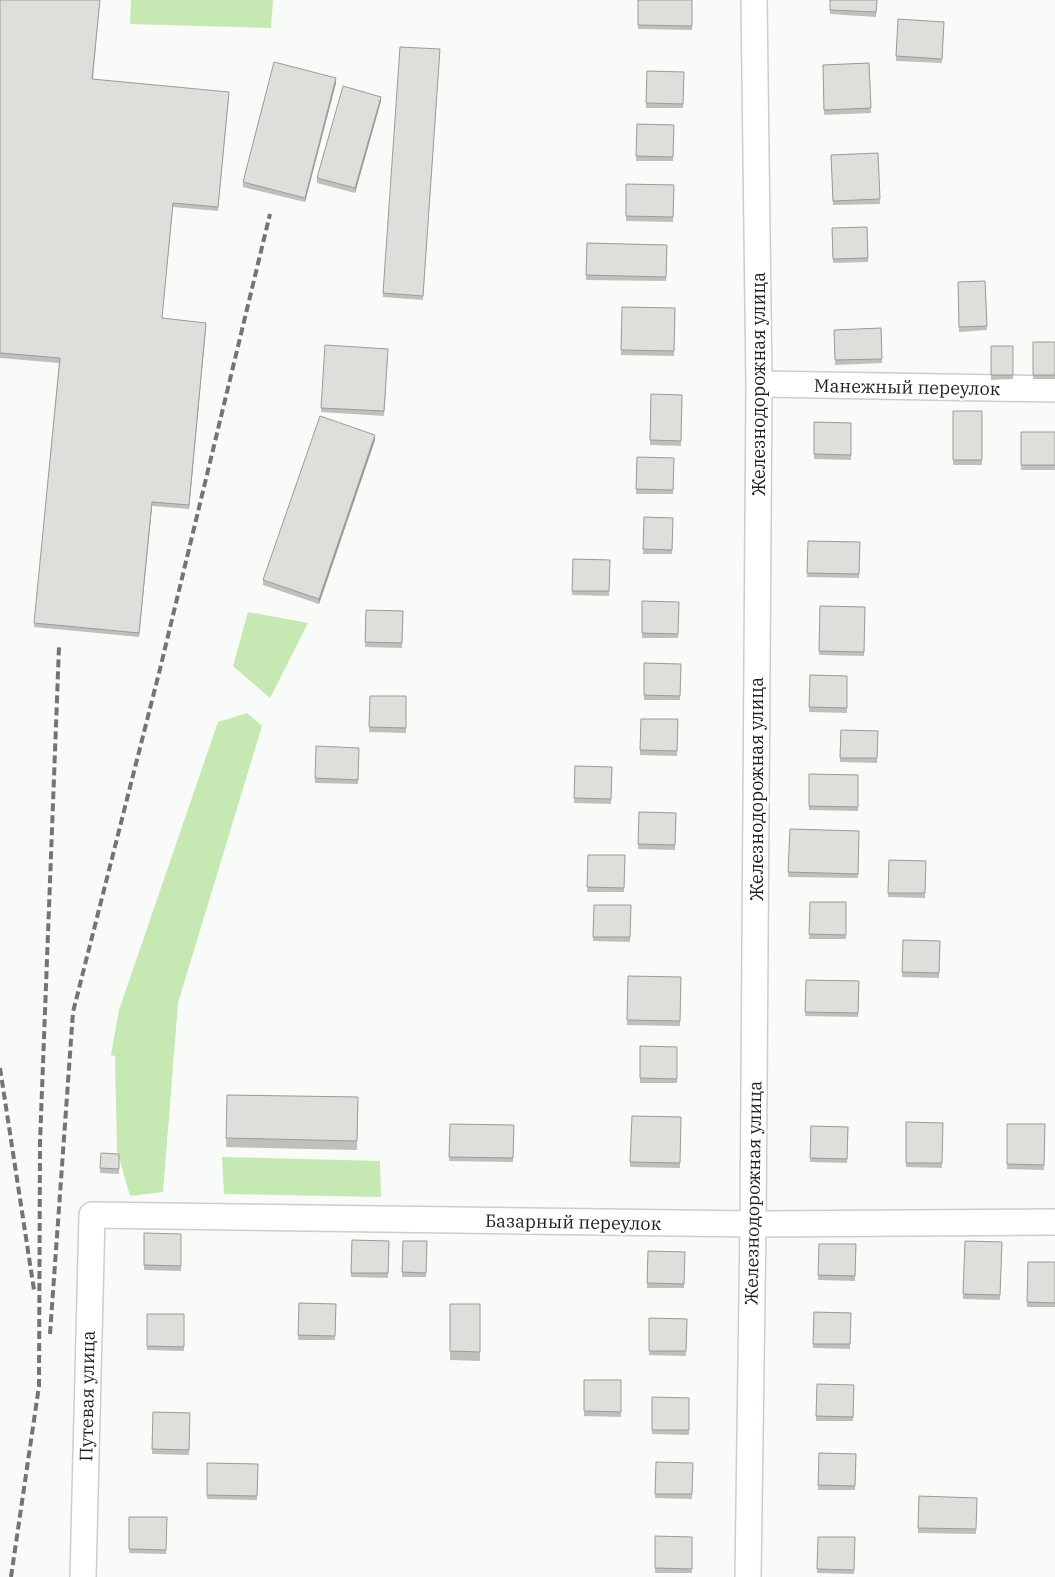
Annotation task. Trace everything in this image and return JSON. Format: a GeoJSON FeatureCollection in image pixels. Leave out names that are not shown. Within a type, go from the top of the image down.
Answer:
{"type":"FeatureCollection","features":[{"type":"Feature","properties":{"kind":"street","name":"Железнодорожная улица"},"geometry":{"type":"LineString","coordinates":[[748,1577],[754,1224],[759,384],[754,0]]}},
{"type":"Feature","properties":{"kind":"street","name":"Манежный переулок"},"geometry":{"type":"LineString","coordinates":[[759,384],[1055,389]]}},
{"type":"Feature","properties":{"kind":"street","name":"Базарный переулок"},"geometry":{"type":"LineString","coordinates":[[92,1215],[754,1224],[1055,1222]]}},
{"type":"Feature","properties":{"kind":"street","name":"Путевая улица"},"geometry":{"type":"LineString","coordinates":[[83,1577],[92,1215]]}},
{"type":"Feature","properties":{"kind":"green space"},"geometry":{"type":"Polygon","coordinates":[[[131,0],[273,0],[271,28],[130,24],[131,0]]]}},
{"type":"Feature","properties":{"kind":"green space"},"geometry":{"type":"Polygon","coordinates":[[[248,612],[308,623],[270,698],[233,666],[248,612]]]}},
{"type":"Feature","properties":{"kind":"green space"},"geometry":{"type":"Polygon","coordinates":[[[247,713],[262,726],[178,1003],[163,1192],[130,1196],[117,1150],[115,1056],[111,1055],[119,1010],[218,722],[247,713]]]}},
{"type":"Feature","properties":{"kind":"green space"},"geometry":{"type":"Polygon","coordinates":[[[222,1157],[380,1161],[381,1197],[224,1194],[222,1157]]]}},
{"type":"Feature","properties":{"kind":"building"},"geometry":{"type":"Polygon","coordinates":[[[0,0],[100,0],[92,79],[229,92],[218,207],[173,203],[162,318],[206,323],[189,505],[152,502],[139,633],[34,623],[60,358],[0,353],[0,0]]]}},
{"type":"Feature","properties":{"kind":"building"},"geometry":{"type":"Polygon","coordinates":[[[638,0],[692,0],[692,26],[638,25],[638,0]]]}},
{"type":"Feature","properties":{"kind":"building"},"geometry":{"type":"Polygon","coordinates":[[[830,0],[877,0],[876,12],[830,10],[830,0]]]}},
{"type":"Feature","properties":{"kind":"building"},"geometry":{"type":"Polygon","coordinates":[[[898,19],[944,22],[942,59],[896,56],[898,19]]]}},
{"type":"Feature","properties":{"kind":"building"},"geometry":{"type":"Polygon","coordinates":[[[400,47],[440,49],[423,296],[383,293],[400,47]]]}},
{"type":"Feature","properties":{"kind":"building"},"geometry":{"type":"Polygon","coordinates":[[[274,62],[336,78],[305,198],[243,182],[274,62]]]}},
{"type":"Feature","properties":{"kind":"building"},"geometry":{"type":"Polygon","coordinates":[[[869,63],[871,108],[824,110],[823,65],[869,63]]]}},
{"type":"Feature","properties":{"kind":"building"},"geometry":{"type":"Polygon","coordinates":[[[647,71],[684,72],[683,104],[646,103],[647,71]]]}},
{"type":"Feature","properties":{"kind":"building"},"geometry":{"type":"Polygon","coordinates":[[[343,86],[381,97],[355,188],[317,178],[343,86]]]}},
{"type":"Feature","properties":{"kind":"building"},"geometry":{"type":"Polygon","coordinates":[[[637,124],[674,125],[673,157],[636,156],[637,124]]]}},
{"type":"Feature","properties":{"kind":"building"},"geometry":{"type":"Polygon","coordinates":[[[878,153],[880,199],[833,201],[831,155],[878,153]]]}},
{"type":"Feature","properties":{"kind":"building"},"geometry":{"type":"Polygon","coordinates":[[[626,184],[674,185],[673,217],[626,216],[626,184]]]}},
{"type":"Feature","properties":{"kind":"building"},"geometry":{"type":"Polygon","coordinates":[[[867,227],[868,258],[833,259],[832,228],[867,227]]]}},
{"type":"Feature","properties":{"kind":"building"},"geometry":{"type":"Polygon","coordinates":[[[587,243],[667,245],[666,277],[586,275],[587,243]]]}},
{"type":"Feature","properties":{"kind":"building"},"geometry":{"type":"Polygon","coordinates":[[[985,281],[987,326],[959,327],[958,282],[985,281]]]}},
{"type":"Feature","properties":{"kind":"building"},"geometry":{"type":"Polygon","coordinates":[[[622,307],[675,308],[674,351],[621,350],[622,307]]]}},
{"type":"Feature","properties":{"kind":"building"},"geometry":{"type":"Polygon","coordinates":[[[881,328],[882,359],[835,360],[834,330],[881,328]]]}},
{"type":"Feature","properties":{"kind":"building"},"geometry":{"type":"Polygon","coordinates":[[[1033,342],[1055,342],[1055,375],[1033,375],[1033,342]]]}},
{"type":"Feature","properties":{"kind":"building"},"geometry":{"type":"Polygon","coordinates":[[[325,345],[388,349],[384,411],[321,408],[325,345]]]}},
{"type":"Feature","properties":{"kind":"building"},"geometry":{"type":"Polygon","coordinates":[[[991,346],[1013,346],[1013,375],[991,375],[991,346]]]}},
{"type":"Feature","properties":{"kind":"building"},"geometry":{"type":"Polygon","coordinates":[[[651,394],[682,395],[681,441],[650,440],[651,394]]]}},
{"type":"Feature","properties":{"kind":"building"},"geometry":{"type":"Polygon","coordinates":[[[953,411],[982,411],[982,460],[953,460],[953,411]]]}},
{"type":"Feature","properties":{"kind":"building"},"geometry":{"type":"Polygon","coordinates":[[[320,416],[375,435],[319,599],[263,580],[320,416]]]}},
{"type":"Feature","properties":{"kind":"building"},"geometry":{"type":"Polygon","coordinates":[[[814,422],[851,423],[851,455],[814,454],[814,422]]]}},
{"type":"Feature","properties":{"kind":"building"},"geometry":{"type":"Polygon","coordinates":[[[1021,432],[1055,432],[1055,465],[1021,465],[1021,432]]]}},
{"type":"Feature","properties":{"kind":"building"},"geometry":{"type":"Polygon","coordinates":[[[637,457],[674,458],[673,490],[636,489],[637,457]]]}},
{"type":"Feature","properties":{"kind":"building"},"geometry":{"type":"Polygon","coordinates":[[[644,517],[673,518],[672,550],[643,549],[644,517]]]}},
{"type":"Feature","properties":{"kind":"building"},"geometry":{"type":"Polygon","coordinates":[[[808,541],[860,542],[859,574],[807,573],[808,541]]]}},
{"type":"Feature","properties":{"kind":"building"},"geometry":{"type":"Polygon","coordinates":[[[573,559],[610,560],[609,591],[572,591],[573,559]]]}},
{"type":"Feature","properties":{"kind":"building"},"geometry":{"type":"Polygon","coordinates":[[[642,601],[679,602],[678,634],[642,633],[642,601]]]}},
{"type":"Feature","properties":{"kind":"building"},"geometry":{"type":"Polygon","coordinates":[[[820,606],[865,607],[864,652],[819,651],[820,606]]]}},
{"type":"Feature","properties":{"kind":"building"},"geometry":{"type":"Polygon","coordinates":[[[366,610],[403,611],[402,643],[365,642],[366,610]]]}},
{"type":"Feature","properties":{"kind":"building"},"geometry":{"type":"Polygon","coordinates":[[[644,663],[681,664],[680,696],[644,695],[644,663]]]}},
{"type":"Feature","properties":{"kind":"building"},"geometry":{"type":"Polygon","coordinates":[[[810,675],[847,676],[847,708],[809,707],[810,675]]]}},
{"type":"Feature","properties":{"kind":"building"},"geometry":{"type":"Polygon","coordinates":[[[370,696],[406,696],[406,728],[369,727],[370,696]]]}},
{"type":"Feature","properties":{"kind":"building"},"geometry":{"type":"Polygon","coordinates":[[[641,719],[678,719],[677,751],[640,750],[641,719]]]}},
{"type":"Feature","properties":{"kind":"building"},"geometry":{"type":"Polygon","coordinates":[[[841,730],[878,731],[877,758],[840,758],[841,730]]]}},
{"type":"Feature","properties":{"kind":"building"},"geometry":{"type":"Polygon","coordinates":[[[316,746],[359,748],[358,780],[315,778],[316,746]]]}},
{"type":"Feature","properties":{"kind":"building"},"geometry":{"type":"Polygon","coordinates":[[[575,766],[612,767],[611,799],[574,798],[575,766]]]}},
{"type":"Feature","properties":{"kind":"building"},"geometry":{"type":"Polygon","coordinates":[[[809,774],[858,775],[858,807],[809,806],[809,774]]]}},
{"type":"Feature","properties":{"kind":"building"},"geometry":{"type":"Polygon","coordinates":[[[639,812],[676,813],[675,845],[638,844],[639,812]]]}},
{"type":"Feature","properties":{"kind":"building"},"geometry":{"type":"Polygon","coordinates":[[[790,829],[859,831],[858,874],[788,872],[790,829]]]}},
{"type":"Feature","properties":{"kind":"building"},"geometry":{"type":"Polygon","coordinates":[[[588,855],[625,855],[624,888],[587,887],[588,855]]]}},
{"type":"Feature","properties":{"kind":"building"},"geometry":{"type":"Polygon","coordinates":[[[889,860],[926,861],[925,893],[888,893],[889,860]]]}},
{"type":"Feature","properties":{"kind":"building"},"geometry":{"type":"Polygon","coordinates":[[[810,902],[846,902],[846,935],[809,934],[810,902]]]}},
{"type":"Feature","properties":{"kind":"building"},"geometry":{"type":"Polygon","coordinates":[[[594,905],[631,905],[630,937],[593,937],[594,905]]]}},
{"type":"Feature","properties":{"kind":"building"},"geometry":{"type":"Polygon","coordinates":[[[903,940],[940,941],[939,973],[902,972],[903,940]]]}},
{"type":"Feature","properties":{"kind":"building"},"geometry":{"type":"Polygon","coordinates":[[[628,976],[681,977],[680,1021],[627,1020],[628,976]]]}},
{"type":"Feature","properties":{"kind":"building"},"geometry":{"type":"Polygon","coordinates":[[[806,980],[859,981],[858,1013],[805,1012],[806,980]]]}},
{"type":"Feature","properties":{"kind":"building"},"geometry":{"type":"Polygon","coordinates":[[[640,1046],[677,1047],[677,1079],[640,1078],[640,1046]]]}},
{"type":"Feature","properties":{"kind":"building"},"geometry":{"type":"Polygon","coordinates":[[[227,1095],[358,1097],[357,1141],[226,1138],[227,1095]]]}},
{"type":"Feature","properties":{"kind":"building"},"geometry":{"type":"Polygon","coordinates":[[[632,1116],[681,1117],[680,1163],[630,1162],[632,1116]]]}},
{"type":"Feature","properties":{"kind":"building"},"geometry":{"type":"Polygon","coordinates":[[[906,1122],[943,1123],[942,1163],[906,1163],[906,1122]]]}},
{"type":"Feature","properties":{"kind":"building"},"geometry":{"type":"Polygon","coordinates":[[[450,1124],[514,1125],[513,1158],[449,1157],[450,1124]]]}},
{"type":"Feature","properties":{"kind":"building"},"geometry":{"type":"Polygon","coordinates":[[[1007,1124],[1045,1124],[1044,1165],[1007,1164],[1007,1124]]]}},
{"type":"Feature","properties":{"kind":"building"},"geometry":{"type":"Polygon","coordinates":[[[811,1126],[848,1127],[847,1159],[810,1158],[811,1126]]]}},
{"type":"Feature","properties":{"kind":"building"},"geometry":{"type":"Polygon","coordinates":[[[101,1153],[119,1154],[119,1169],[100,1168],[101,1153]]]}},
{"type":"Feature","properties":{"kind":"building"},"geometry":{"type":"Polygon","coordinates":[[[144,1233],[181,1234],[181,1266],[144,1265],[144,1233]]]}},
{"type":"Feature","properties":{"kind":"building"},"geometry":{"type":"Polygon","coordinates":[[[352,1240],[389,1241],[388,1273],[351,1273],[352,1240]]]}},
{"type":"Feature","properties":{"kind":"building"},"geometry":{"type":"Polygon","coordinates":[[[403,1241],[427,1241],[426,1273],[402,1272],[403,1241]]]}},
{"type":"Feature","properties":{"kind":"building"},"geometry":{"type":"Polygon","coordinates":[[[965,1241],[1002,1242],[1000,1295],[963,1294],[965,1241]]]}},
{"type":"Feature","properties":{"kind":"building"},"geometry":{"type":"Polygon","coordinates":[[[819,1244],[856,1244],[855,1276],[818,1275],[819,1244]]]}},
{"type":"Feature","properties":{"kind":"building"},"geometry":{"type":"Polygon","coordinates":[[[648,1251],[685,1252],[684,1284],[647,1283],[648,1251]]]}},
{"type":"Feature","properties":{"kind":"building"},"geometry":{"type":"Polygon","coordinates":[[[1028,1262],[1055,1262],[1055,1303],[1027,1302],[1028,1262]]]}},
{"type":"Feature","properties":{"kind":"building"},"geometry":{"type":"Polygon","coordinates":[[[299,1303],[336,1304],[335,1336],[298,1335],[299,1303]]]}},
{"type":"Feature","properties":{"kind":"building"},"geometry":{"type":"Polygon","coordinates":[[[450,1304],[480,1304],[480,1352],[450,1351],[450,1304]]]}},
{"type":"Feature","properties":{"kind":"building"},"geometry":{"type":"Polygon","coordinates":[[[814,1312],[851,1313],[850,1344],[813,1344],[814,1312]]]}},
{"type":"Feature","properties":{"kind":"building"},"geometry":{"type":"Polygon","coordinates":[[[147,1314],[184,1314],[184,1347],[147,1346],[147,1314]]]}},
{"type":"Feature","properties":{"kind":"building"},"geometry":{"type":"Polygon","coordinates":[[[649,1318],[687,1319],[686,1351],[649,1351],[649,1318]]]}},
{"type":"Feature","properties":{"kind":"building"},"geometry":{"type":"Polygon","coordinates":[[[584,1380],[621,1380],[621,1412],[584,1411],[584,1380]]]}},
{"type":"Feature","properties":{"kind":"building"},"geometry":{"type":"Polygon","coordinates":[[[817,1384],[854,1385],[853,1417],[816,1416],[817,1384]]]}},
{"type":"Feature","properties":{"kind":"building"},"geometry":{"type":"Polygon","coordinates":[[[652,1397],[689,1398],[689,1430],[652,1430],[652,1397]]]}},
{"type":"Feature","properties":{"kind":"building"},"geometry":{"type":"Polygon","coordinates":[[[153,1412],[190,1413],[189,1450],[152,1449],[153,1412]]]}},
{"type":"Feature","properties":{"kind":"building"},"geometry":{"type":"Polygon","coordinates":[[[819,1453],[856,1454],[855,1486],[818,1485],[819,1453]]]}},
{"type":"Feature","properties":{"kind":"building"},"geometry":{"type":"Polygon","coordinates":[[[656,1462],[693,1463],[692,1494],[655,1494],[656,1462]]]}},
{"type":"Feature","properties":{"kind":"building"},"geometry":{"type":"Polygon","coordinates":[[[207,1463],[258,1464],[257,1496],[207,1495],[207,1463]]]}},
{"type":"Feature","properties":{"kind":"building"},"geometry":{"type":"Polygon","coordinates":[[[919,1496],[977,1498],[976,1529],[918,1528],[919,1496]]]}},
{"type":"Feature","properties":{"kind":"building"},"geometry":{"type":"Polygon","coordinates":[[[129,1517],[167,1517],[166,1550],[129,1549],[129,1517]]]}},
{"type":"Feature","properties":{"kind":"building"},"geometry":{"type":"Polygon","coordinates":[[[655,1536],[692,1537],[692,1569],[655,1568],[655,1536]]]}},
{"type":"Feature","properties":{"kind":"building"},"geometry":{"type":"Polygon","coordinates":[[[818,1537],[855,1537],[854,1570],[817,1569],[818,1537]]]}},
{"type":"Feature","properties":{"kind":"railway"},"geometry":{"type":"LineString","coordinates":[[50,1334],[73,1012],[160,669],[270,214]]}},
{"type":"Feature","properties":{"kind":"railway"},"geometry":{"type":"LineString","coordinates":[[11,1577],[39,1386],[40,1142],[59,647]]}},
{"type":"Feature","properties":{"kind":"railway"},"geometry":{"type":"LineString","coordinates":[[0,1068],[34,1290]]}}]}
